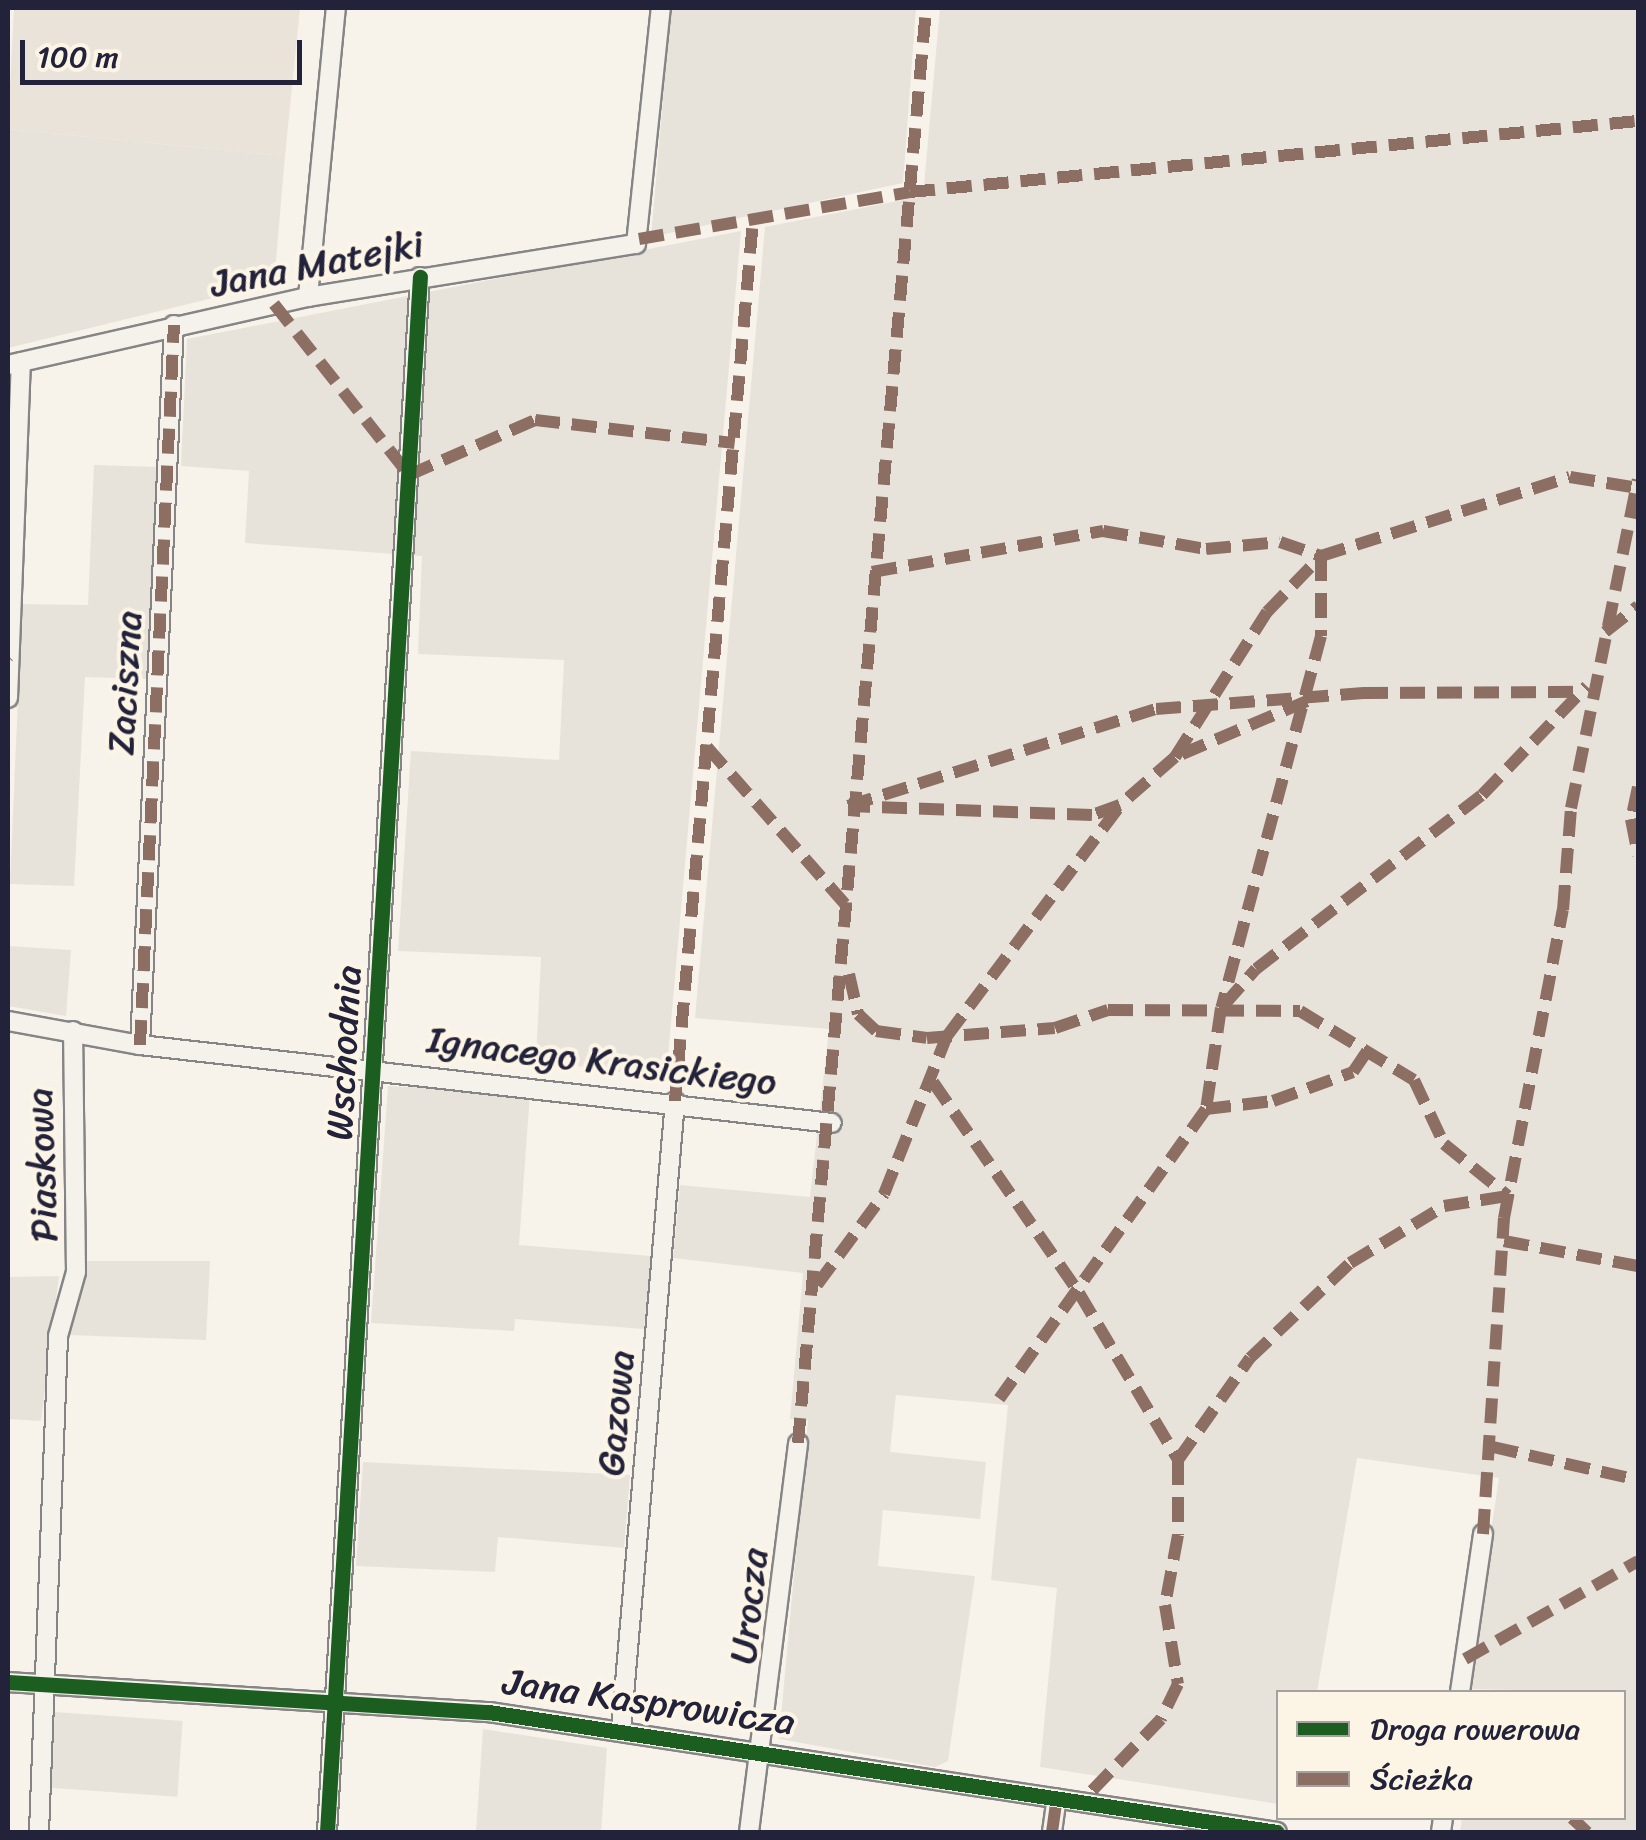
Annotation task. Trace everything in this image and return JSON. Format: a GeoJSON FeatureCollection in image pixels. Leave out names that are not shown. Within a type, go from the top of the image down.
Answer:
{"type":"FeatureCollection","features":[{"type":"Feature","properties":{"kind":"street"},"geometry":{"type":"LineString","coordinates":[[308,297],[336,8]]}},
{"type":"Feature","properties":{"kind":"street","name":"Jana Matejki"},"geometry":{"type":"LineString","coordinates":[[14,363],[308,297],[639,239],[661,8]]}},
{"type":"Feature","properties":{"kind":"street","name":"Wschodnia"},"geometry":{"type":"LineString","coordinates":[[327,1832],[376,1067],[420,277]]}},
{"type":"Feature","properties":{"kind":"street","name":"Zaciszna"},"geometry":{"type":"LineString","coordinates":[[140,1045],[174,325]]}},
{"type":"Feature","properties":{"kind":"street"},"geometry":{"type":"LineString","coordinates":[[8,698],[14,363]]}},
{"type":"Feature","properties":{"kind":"street","name":"Ignacego Krasickiego"},"geometry":{"type":"LineString","coordinates":[[8,1021],[140,1045],[376,1067],[832,1123]]}},
{"type":"Feature","properties":{"kind":"street","name":"Piaskowa"},"geometry":{"type":"LineString","coordinates":[[38,1832],[58,1336],[76,1272],[73,1032]]}},
{"type":"Feature","properties":{"kind":"street","name":"Gazowa"},"geometry":{"type":"LineString","coordinates":[[621,1730],[675,1101]]}},
{"type":"Feature","properties":{"kind":"street","name":"Urocza"},"geometry":{"type":"LineString","coordinates":[[749,1832],[798,1443]]}},
{"type":"Feature","properties":{"kind":"street"},"geometry":{"type":"LineString","coordinates":[[1460,1690],[1483,1534]]}},
{"type":"Feature","properties":{"kind":"street","name":"Jana Kasprowicza"},"geometry":{"type":"LineString","coordinates":[[8,1682],[336,1702],[621,1730],[1277,1832]]}},
{"type":"Feature","properties":{"kind":"street"},"geometry":{"type":"LineString","coordinates":[[1052,1832],[1057,1798]]}},
{"type":"Feature","properties":{"kind":"shaded area"},"geometry":{"type":"Polygon","coordinates":[[[14,8],[300,8],[285,156],[8,129],[14,8]]]}},
{"type":"Feature","properties":{"kind":"shaded area"},"geometry":{"type":"Polygon","coordinates":[[[671,8],[916,8],[903,183],[651,237],[671,8]]]}},
{"type":"Feature","properties":{"kind":"shaded area"},"geometry":{"type":"Polygon","coordinates":[[[940,8],[1638,8],[1638,1832],[1460,1832],[1462,1820],[1626,1820],[1626,1690],[1467,1689],[1499,1478],[1357,1458],[1317,1690],[1276,1690],[1276,1804],[1040,1767],[1057,1588],[991,1580],[1008,1405],[896,1395],[890,1452],[986,1462],[980,1519],[883,1510],[878,1566],[975,1576],[948,1761],[935,1767],[779,1739],[808,1421],[790,1419],[803,1273],[673,1258],[680,1185],[810,1197],[829,1029],[695,1018],[765,227],[923,196],[940,8]]]}},
{"type":"Feature","properties":{"kind":"shaded area"},"geometry":{"type":"Polygon","coordinates":[[[8,129],[285,156],[274,283],[8,348],[8,129]]]}},
{"type":"Feature","properties":{"kind":"shaded area"},"geometry":{"type":"Polygon","coordinates":[[[741,231],[666,1079],[536,1060],[541,957],[398,951],[411,751],[559,760],[564,660],[418,654],[422,556],[245,543],[249,471],[181,466],[187,339],[741,231]]]}},
{"type":"Feature","properties":{"kind":"shaded area"},"geometry":{"type":"Polygon","coordinates":[[[94,465],[159,467],[147,679],[85,677],[74,886],[10,884],[22,604],[88,605],[94,465]]]}},
{"type":"Feature","properties":{"kind":"shaded area"},"geometry":{"type":"Polygon","coordinates":[[[8,946],[71,950],[66,1016],[8,1006],[8,946]]]}},
{"type":"Feature","properties":{"kind":"shaded area"},"geometry":{"type":"Polygon","coordinates":[[[388,1086],[530,1093],[519,1245],[651,1256],[644,1329],[515,1319],[514,1331],[371,1323],[388,1086]]]}},
{"type":"Feature","properties":{"kind":"shaded area"},"geometry":{"type":"Polygon","coordinates":[[[86,1261],[210,1261],[206,1340],[68,1335],[86,1261]]]}},
{"type":"Feature","properties":{"kind":"shaded area"},"geometry":{"type":"Polygon","coordinates":[[[59,1276],[41,1421],[8,1419],[8,1277],[59,1276]]]}},
{"type":"Feature","properties":{"kind":"shaded area"},"geometry":{"type":"Polygon","coordinates":[[[363,1462],[630,1475],[624,1548],[498,1537],[495,1572],[356,1566],[363,1462]]]}},
{"type":"Feature","properties":{"kind":"shaded area"},"geometry":{"type":"Polygon","coordinates":[[[55,1712],[183,1721],[177,1797],[50,1788],[55,1712]]]}},
{"type":"Feature","properties":{"kind":"shaded area"},"geometry":{"type":"Polygon","coordinates":[[[483,1729],[607,1748],[601,1832],[476,1832],[483,1729]]]}},
{"type":"Feature","properties":{"kind":"marked path"},"geometry":{"type":"LineString","coordinates":[[798,1443],[926,8]]}},
{"type":"Feature","properties":{"kind":"marked path"},"geometry":{"type":"LineString","coordinates":[[639,239],[910,192],[1638,121]]}},
{"type":"Feature","properties":{"kind":"marked path"},"geometry":{"type":"LineString","coordinates":[[675,1101],[753,220]]}},
{"type":"Feature","properties":{"kind":"marked path"},"geometry":{"type":"LineString","coordinates":[[274,304],[409,475],[535,420],[735,443]]}},
{"type":"Feature","properties":{"kind":"marked path"},"geometry":{"type":"LineString","coordinates":[[140,1045],[174,325]]}},
{"type":"Feature","properties":{"kind":"marked path"},"geometry":{"type":"LineString","coordinates":[[1175,757],[1267,612],[1321,556],[1570,477],[1638,488]]}},
{"type":"Feature","properties":{"kind":"marked path"},"geometry":{"type":"LineString","coordinates":[[1483,1534],[1504,1218],[1563,910],[1571,808],[1638,480]]}},
{"type":"Feature","properties":{"kind":"marked path"},"geometry":{"type":"LineString","coordinates":[[872,572],[1103,531],[1206,549],[1280,542],[1321,556],[1321,636],[1221,1008],[1206,1109],[999,1399]]}},
{"type":"Feature","properties":{"kind":"marked path"},"geometry":{"type":"LineString","coordinates":[[1605,632],[1638,606]]}},
{"type":"Feature","properties":{"kind":"marked path"},"geometry":{"type":"LineString","coordinates":[[1224,1005],[1256,969],[1482,795],[1587,686]]}},
{"type":"Feature","properties":{"kind":"marked path"},"geometry":{"type":"LineString","coordinates":[[1307,701],[1175,757],[1120,805],[1092,815],[848,806],[1156,709],[1363,693],[1582,692]]}},
{"type":"Feature","properties":{"kind":"marked path"},"geometry":{"type":"LineString","coordinates":[[707,747],[845,904]]}},
{"type":"Feature","properties":{"kind":"marked path"},"geometry":{"type":"LineString","coordinates":[[1638,787],[1631,819],[1638,855]]}},
{"type":"Feature","properties":{"kind":"marked path"},"geometry":{"type":"LineString","coordinates":[[817,1285],[884,1194],[947,1036],[1119,807]]}},
{"type":"Feature","properties":{"kind":"marked path"},"geometry":{"type":"LineString","coordinates":[[849,974],[858,1014],[876,1031],[927,1038],[1055,1028],[1108,1010],[1300,1011],[1414,1080],[1444,1144],[1508,1196]]}},
{"type":"Feature","properties":{"kind":"marked path"},"geometry":{"type":"LineString","coordinates":[[1206,1109],[1273,1101],[1353,1072],[1368,1050]]}},
{"type":"Feature","properties":{"kind":"marked path"},"geometry":{"type":"LineString","coordinates":[[933,1082],[1079,1293],[1178,1460],[1178,1535],[1165,1605],[1178,1684],[1161,1719],[1081,1802]]}},
{"type":"Feature","properties":{"kind":"marked path"},"geometry":{"type":"LineString","coordinates":[[1178,1460],[1250,1358],[1350,1263],[1444,1206],[1508,1196]]}},
{"type":"Feature","properties":{"kind":"marked path"},"geometry":{"type":"LineString","coordinates":[[1504,1241],[1638,1266]]}},
{"type":"Feature","properties":{"kind":"marked path"},"geometry":{"type":"LineString","coordinates":[[1493,1447],[1638,1480]]}},
{"type":"Feature","properties":{"kind":"marked path"},"geometry":{"type":"LineString","coordinates":[[1465,1659],[1638,1561]]}},
{"type":"Feature","properties":{"kind":"marked path"},"geometry":{"type":"LineString","coordinates":[[1052,1832],[1057,1798]]}},
{"type":"Feature","properties":{"kind":"marked path"},"geometry":{"type":"LineString","coordinates":[[1574,1820],[1587,1832]]}},
{"type":"Feature","properties":{"kind":"cycle path"},"geometry":{"type":"LineString","coordinates":[[327,1832],[420,277]]}},
{"type":"Feature","properties":{"kind":"cycle path"},"geometry":{"type":"LineString","coordinates":[[8,1682],[489,1712],[1277,1832]]}}]}
